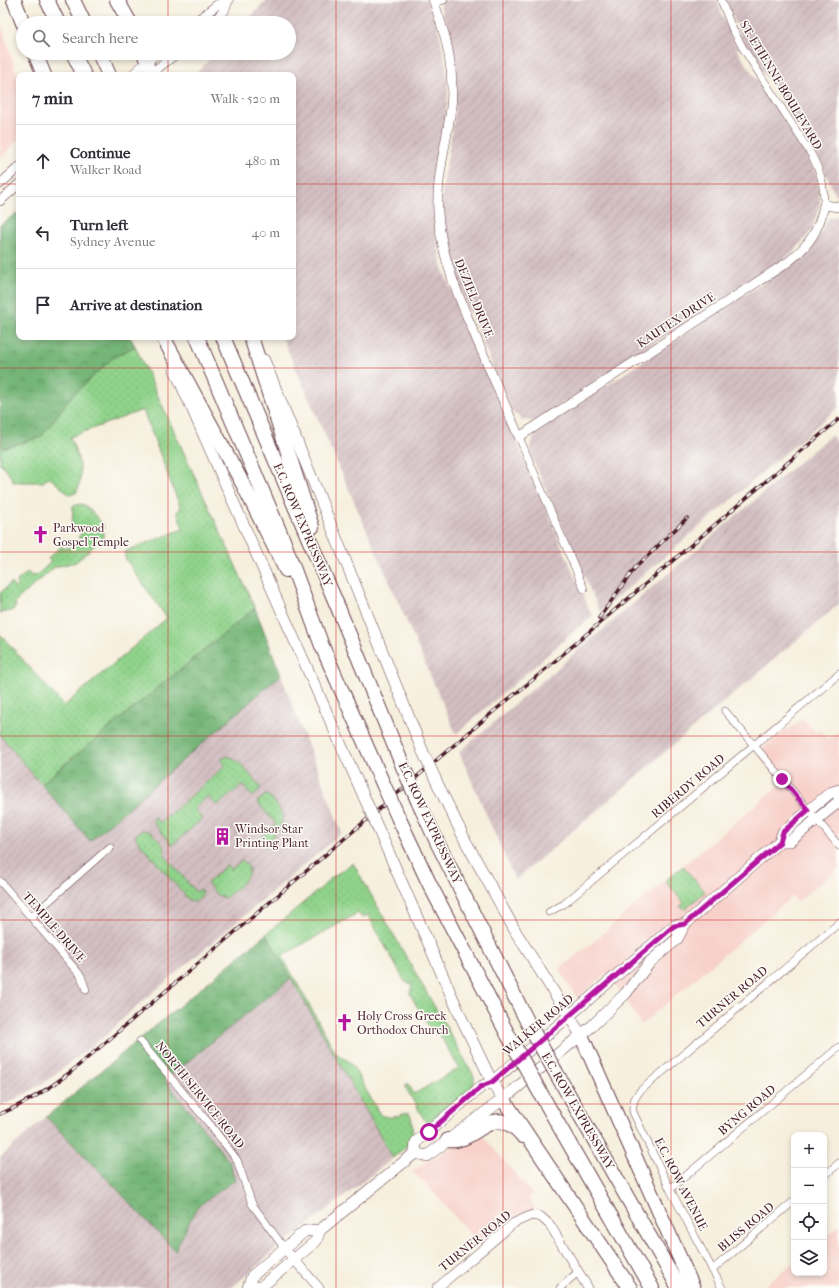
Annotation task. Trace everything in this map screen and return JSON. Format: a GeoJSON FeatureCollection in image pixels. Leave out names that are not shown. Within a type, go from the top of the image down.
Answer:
{"type":"FeatureCollection","features":[{"type":"Feature","properties":{"kind":"highway"},"geometry":{"type":"LineString","coordinates":[[14,0],[20,16]]}},
{"type":"Feature","properties":{"kind":"highway"},"geometry":{"type":"LineString","coordinates":[[47,0],[55,16]]}},
{"type":"Feature","properties":{"kind":"highway"},"geometry":{"type":"LineString","coordinates":[[73,0],[81,16]]}},
{"type":"Feature","properties":{"kind":"highway"},"geometry":{"type":"LineString","coordinates":[[117,0],[126,16]]}},
{"type":"Feature","properties":{"kind":"highway"},"geometry":{"type":"LineString","coordinates":[[38,60],[43,72]]}},
{"type":"Feature","properties":{"kind":"highway"},"geometry":{"type":"LineString","coordinates":[[76,60],[82,72]]}},
{"type":"Feature","properties":{"kind":"highway"},"geometry":{"type":"LineString","coordinates":[[102,60],[108,72]]}},
{"type":"Feature","properties":{"kind":"highway"},"geometry":{"type":"LineString","coordinates":[[165,340],[244,486],[322,646]]}},
{"type":"Feature","properties":{"kind":"highway","name":"E.C. ROW EXPRESSWAY"},"geometry":{"type":"LineString","coordinates":[[198,340],[283,540],[322,646],[429,883],[508,1035],[652,1288]]}},
{"type":"Feature","properties":{"kind":"highway","name":"E.C. ROW EXPRESSWAY"},"geometry":{"type":"LineString","coordinates":[[224,340],[337,605],[418,801],[528,1023],[678,1288]]}},
{"type":"Feature","properties":{"kind":"highway"},"geometry":{"type":"LineString","coordinates":[[252,340],[337,605]]}},
{"type":"Feature","properties":{"kind":"highway"},"geometry":{"type":"LineString","coordinates":[[581,1035],[693,1288]]}},
{"type":"Feature","properties":{"kind":"highway"},"geometry":{"type":"LineString","coordinates":[[503,1099],[630,1288]]}},
{"type":"Feature","properties":{"kind":"highway"},"geometry":{"type":"LineString","coordinates":[[448,1140],[456,1141],[489,1123],[504,1121],[518,1130],[548,1165]]}},
{"type":"Feature","properties":{"kind":"main road"},"geometry":{"type":"LineString","coordinates":[[161,340],[460,1015],[492,1082],[503,1099]]}},
{"type":"Feature","properties":{"kind":"main road"},"geometry":{"type":"LineString","coordinates":[[256,340],[423,752],[440,789],[466,842],[517,934],[581,1035]]}},
{"type":"Feature","properties":{"kind":"main road","name":"WALKER ROAD"},"geometry":{"type":"LineString","coordinates":[[780,842],[783,832],[830,793],[839,790]]}},
{"type":"Feature","properties":{"kind":"main road","name":"WALKER ROAD"},"geometry":{"type":"LineString","coordinates":[[415,1153],[427,1156],[503,1099],[592,1026],[626,993],[650,962],[677,939],[685,924],[780,842],[790,840],[839,800]]}},
{"type":"Feature","properties":{"kind":"main road","name":"WALKER ROAD"},"geometry":{"type":"LineString","coordinates":[[320,1230],[305,1231],[252,1276],[249,1287],[261,1287],[294,1260],[316,1241],[320,1230],[415,1153],[416,1142],[482,1086],[492,1082],[568,1015],[592,997],[674,926],[685,924]]}},
{"type":"Feature","properties":{"kind":"street"},"geometry":{"type":"LineString","coordinates":[[203,16],[216,5],[229,0]]}},
{"type":"Feature","properties":{"kind":"street"},"geometry":{"type":"LineString","coordinates":[[219,16],[224,11],[229,0]]}},
{"type":"Feature","properties":{"kind":"street"},"geometry":{"type":"LineString","coordinates":[[433,1],[444,0]]}},
{"type":"Feature","properties":{"kind":"street","name":"ST. ETIENNE BOULEVARD"},"geometry":{"type":"LineString","coordinates":[[721,0],[732,28],[743,48],[811,154],[819,169],[824,187],[824,205]]}},
{"type":"Feature","properties":{"kind":"street","name":"DEZIEL DRIVE"},"geometry":{"type":"LineString","coordinates":[[433,1],[446,38],[452,88],[450,113],[439,180],[437,202],[438,222],[444,253],[463,308],[584,589]]}},
{"type":"Feature","properties":{"kind":"street"},"geometry":{"type":"LineString","coordinates":[[137,72],[161,60]]}},
{"type":"Feature","properties":{"kind":"street"},"geometry":{"type":"LineString","coordinates":[[0,184],[16,170]]}},
{"type":"Feature","properties":{"kind":"street"},"geometry":{"type":"LineString","coordinates":[[0,201],[16,187]]}},
{"type":"Feature","properties":{"kind":"street"},"geometry":{"type":"LineString","coordinates":[[824,205],[839,207]]}},
{"type":"Feature","properties":{"kind":"street","name":"KAUTEX DRIVE"},"geometry":{"type":"LineString","coordinates":[[519,437],[788,262],[803,250],[812,237],[821,220],[824,205]]}},
{"type":"Feature","properties":{"kind":"street","name":"RIBERDY ROAD"},"geometry":{"type":"LineString","coordinates":[[549,912],[564,904],[839,674]]}},
{"type":"Feature","properties":{"kind":"street"},"geometry":{"type":"LineString","coordinates":[[725,711],[839,846]]}},
{"type":"Feature","properties":{"kind":"street"},"geometry":{"type":"LineString","coordinates":[[31,917],[110,847]]}},
{"type":"Feature","properties":{"kind":"street","name":"TEMPLE DRIVE"},"geometry":{"type":"LineString","coordinates":[[0,881],[81,976],[86,990]]}},
{"type":"Feature","properties":{"kind":"street","name":"TURNER ROAD"},"geometry":{"type":"LineString","coordinates":[[641,1090],[839,923]]}},
{"type":"Feature","properties":{"kind":"street","name":"NORTH SERVICE ROAD"},"geometry":{"type":"LineString","coordinates":[[140,1040],[212,1127],[237,1160],[252,1204],[285,1249]]}},
{"type":"Feature","properties":{"kind":"street","name":"BYNG ROAD"},"geometry":{"type":"LineString","coordinates":[[670,1189],[839,1047]]}},
{"type":"Feature","properties":{"kind":"street","name":"E.C. ROW AVENUE"},"geometry":{"type":"LineString","coordinates":[[641,1090],[635,1097],[632,1104],[633,1112],[670,1189],[722,1288]]}},
{"type":"Feature","properties":{"kind":"street"},"geometry":{"type":"LineString","coordinates":[[827,1173],[839,1163]]}},
{"type":"Feature","properties":{"kind":"street","name":"BLISS ROAD"},"geometry":{"type":"LineString","coordinates":[[712,1270],[791,1204]]}},
{"type":"Feature","properties":{"kind":"street","name":"TURNER ROAD"},"geometry":{"type":"LineString","coordinates":[[437,1288],[514,1223],[522,1218],[532,1215],[541,1217],[550,1225],[578,1272]]}},
{"type":"Feature","properties":{"kind":"street"},"geometry":{"type":"LineString","coordinates":[[285,1249],[319,1288]]}},
{"type":"Feature","properties":{"kind":"street"},"geometry":{"type":"LineString","coordinates":[[560,1288],[578,1272],[588,1288]]}},
{"type":"Feature","properties":{"kind":"shaded area"},"geometry":{"type":"Polygon","coordinates":[[[267,0],[426,0],[437,25],[445,58],[448,91],[434,208],[435,232],[443,270],[592,616],[456,734],[283,340],[296,340],[296,72],[198,72],[209,60],[296,60],[296,16],[252,16],[267,0]]]}},
{"type":"Feature","properties":{"kind":"shaded area"},"geometry":{"type":"Polygon","coordinates":[[[438,0],[717,0],[739,53],[808,157],[817,176],[820,203],[812,230],[794,252],[536,421],[523,420],[512,412],[451,267],[442,217],[442,191],[454,118],[456,77],[448,28],[438,0]]]}},
{"type":"Feature","properties":{"kind":"shaded area"},"geometry":{"type":"Polygon","coordinates":[[[726,0],[839,0],[839,197],[833,190],[821,163],[809,143],[741,38],[726,0]]]}},
{"type":"Feature","properties":{"kind":"shaded area"},"geometry":{"type":"Polygon","coordinates":[[[0,19],[16,72],[16,142],[0,159],[0,19]]]}},
{"type":"Feature","properties":{"kind":"shaded area"},"geometry":{"type":"Polygon","coordinates":[[[838,216],[839,407],[600,612],[530,453],[534,437],[548,424],[789,266],[807,251],[818,237],[828,218],[838,216]]]}},
{"type":"Feature","properties":{"kind":"shaded area"},"geometry":{"type":"Polygon","coordinates":[[[831,435],[839,444],[839,604],[515,880],[459,752],[831,435]]]}},
{"type":"Feature","properties":{"kind":"shaded area"},"geometry":{"type":"Polygon","coordinates":[[[255,608],[342,833],[130,1012],[105,1036],[45,1082],[16,1099],[0,1106],[0,735],[41,784],[255,608]]]}},
{"type":"Feature","properties":{"kind":"shaded area"},"geometry":{"type":"Polygon","coordinates":[[[803,718],[816,733],[820,730],[828,740],[839,731],[839,868],[797,902],[793,896],[641,1025],[607,973],[577,998],[559,969],[595,941],[625,914],[781,784],[757,753],[786,729],[788,730],[803,718]]]}},
{"type":"Feature","properties":{"kind":"shaded area"},"geometry":{"type":"Polygon","coordinates":[[[291,978],[393,1158],[273,1252],[231,1288],[0,1288],[0,1158],[46,1117],[176,1251],[197,1207],[235,1180],[229,1160],[165,1080],[291,978]]]}},
{"type":"Feature","properties":{"kind":"shaded area"},"geometry":{"type":"Polygon","coordinates":[[[479,1131],[532,1194],[528,1197],[536,1210],[521,1213],[481,1247],[436,1195],[412,1171],[479,1131]]]}},
{"type":"Feature","properties":{"kind":"shaded area"},"geometry":{"type":"Polygon","coordinates":[[[839,1226],[839,1288],[761,1288],[791,1264],[791,1276],[827,1276],[827,1236],[839,1226]]]}},
{"type":"Feature","properties":{"kind":"green space"},"geometry":{"type":"Polygon","coordinates":[[[16,214],[16,340],[132,340],[135,346],[113,358],[69,399],[41,437],[3,448],[0,428],[0,225],[16,214]]]}},
{"type":"Feature","properties":{"kind":"green space"},"geometry":{"type":"Polygon","coordinates":[[[135,346],[255,608],[41,784],[0,735],[0,634],[64,706],[167,618],[126,560],[124,552],[183,529],[177,511],[181,509],[143,410],[70,437],[78,458],[80,479],[76,493],[70,495],[49,477],[43,482],[13,482],[2,464],[0,465],[0,428],[3,448],[41,437],[69,399],[113,358],[135,346]]]}},
{"type":"Feature","properties":{"kind":"green space"},"geometry":{"type":"Polygon","coordinates":[[[80,504],[85,505],[103,524],[104,532],[102,539],[76,562],[55,567],[19,598],[12,611],[0,613],[0,593],[11,583],[15,588],[17,586],[17,581],[28,572],[31,576],[37,575],[51,562],[48,558],[62,546],[65,549],[68,547],[70,548],[81,539],[78,537],[82,534],[75,526],[72,526],[73,506],[80,504]]]}},
{"type":"Feature","properties":{"kind":"green space"},"geometry":{"type":"Polygon","coordinates":[[[255,608],[281,675],[90,841],[41,784],[255,608]]]}},
{"type":"Feature","properties":{"kind":"green space"},"geometry":{"type":"Polygon","coordinates":[[[227,756],[240,763],[260,786],[260,789],[253,797],[242,785],[217,806],[208,796],[194,808],[202,819],[172,845],[153,822],[154,818],[155,817],[160,823],[225,766],[221,760],[227,756]]]}},
{"type":"Feature","properties":{"kind":"green space"},"geometry":{"type":"Polygon","coordinates":[[[268,795],[280,810],[282,814],[282,822],[266,848],[259,839],[276,824],[257,802],[268,795]]]}},
{"type":"Feature","properties":{"kind":"green space"},"geometry":{"type":"Polygon","coordinates":[[[143,830],[150,832],[159,840],[166,850],[163,853],[196,892],[200,889],[202,895],[195,902],[188,899],[136,839],[136,834],[143,830]]]}},
{"type":"Feature","properties":{"kind":"green space"},"geometry":{"type":"Polygon","coordinates":[[[242,860],[249,868],[249,872],[244,881],[225,898],[218,896],[207,883],[227,865],[231,870],[242,860]]]}},
{"type":"Feature","properties":{"kind":"green space"},"geometry":{"type":"Polygon","coordinates":[[[353,863],[474,1076],[474,1084],[471,1089],[428,1124],[406,1088],[406,1085],[408,1083],[414,1094],[459,1068],[438,1032],[433,1034],[410,994],[412,984],[405,982],[368,915],[362,918],[358,913],[282,956],[336,1053],[351,1063],[379,1113],[389,1117],[405,1114],[410,1115],[412,1141],[393,1158],[266,934],[331,878],[353,863]]]}},
{"type":"Feature","properties":{"kind":"green space"},"geometry":{"type":"Polygon","coordinates":[[[683,866],[705,892],[685,909],[680,906],[684,903],[665,881],[683,866]]]}},
{"type":"Feature","properties":{"kind":"green space"},"geometry":{"type":"Polygon","coordinates":[[[266,934],[291,978],[165,1080],[229,1161],[235,1180],[197,1207],[175,1251],[46,1117],[266,934]]]}},
{"type":"Feature","properties":{"kind":"railway"},"geometry":{"type":"LineString","coordinates":[[0,1114],[38,1095],[72,1071],[839,419]]}},
{"type":"Feature","properties":{"kind":"railway"},"geometry":{"type":"LineString","coordinates":[[599,618],[635,568],[687,518]]}},
{"type":"Feature","properties":{"kind":"place","name":"Parkwood Gospel Temple"},"geometry":{"type":"Point","coordinates":[40,535]}},
{"type":"Feature","properties":{"kind":"place","name":"Windsor Star Printing Plant"},"geometry":{"type":"Point","coordinates":[222,836]}},
{"type":"Feature","properties":{"kind":"place","name":"Holy Cross Greek Orthodox Church"},"geometry":{"type":"Point","coordinates":[344,1023]}},
{"type":"Feature","properties":{"kind":"route"},"geometry":{"type":"LineString","coordinates":[[429,1132],[482,1086],[492,1082],[568,1015],[592,997],[674,926],[685,924],[780,842],[783,832],[808,810],[782,779]]}}]}
